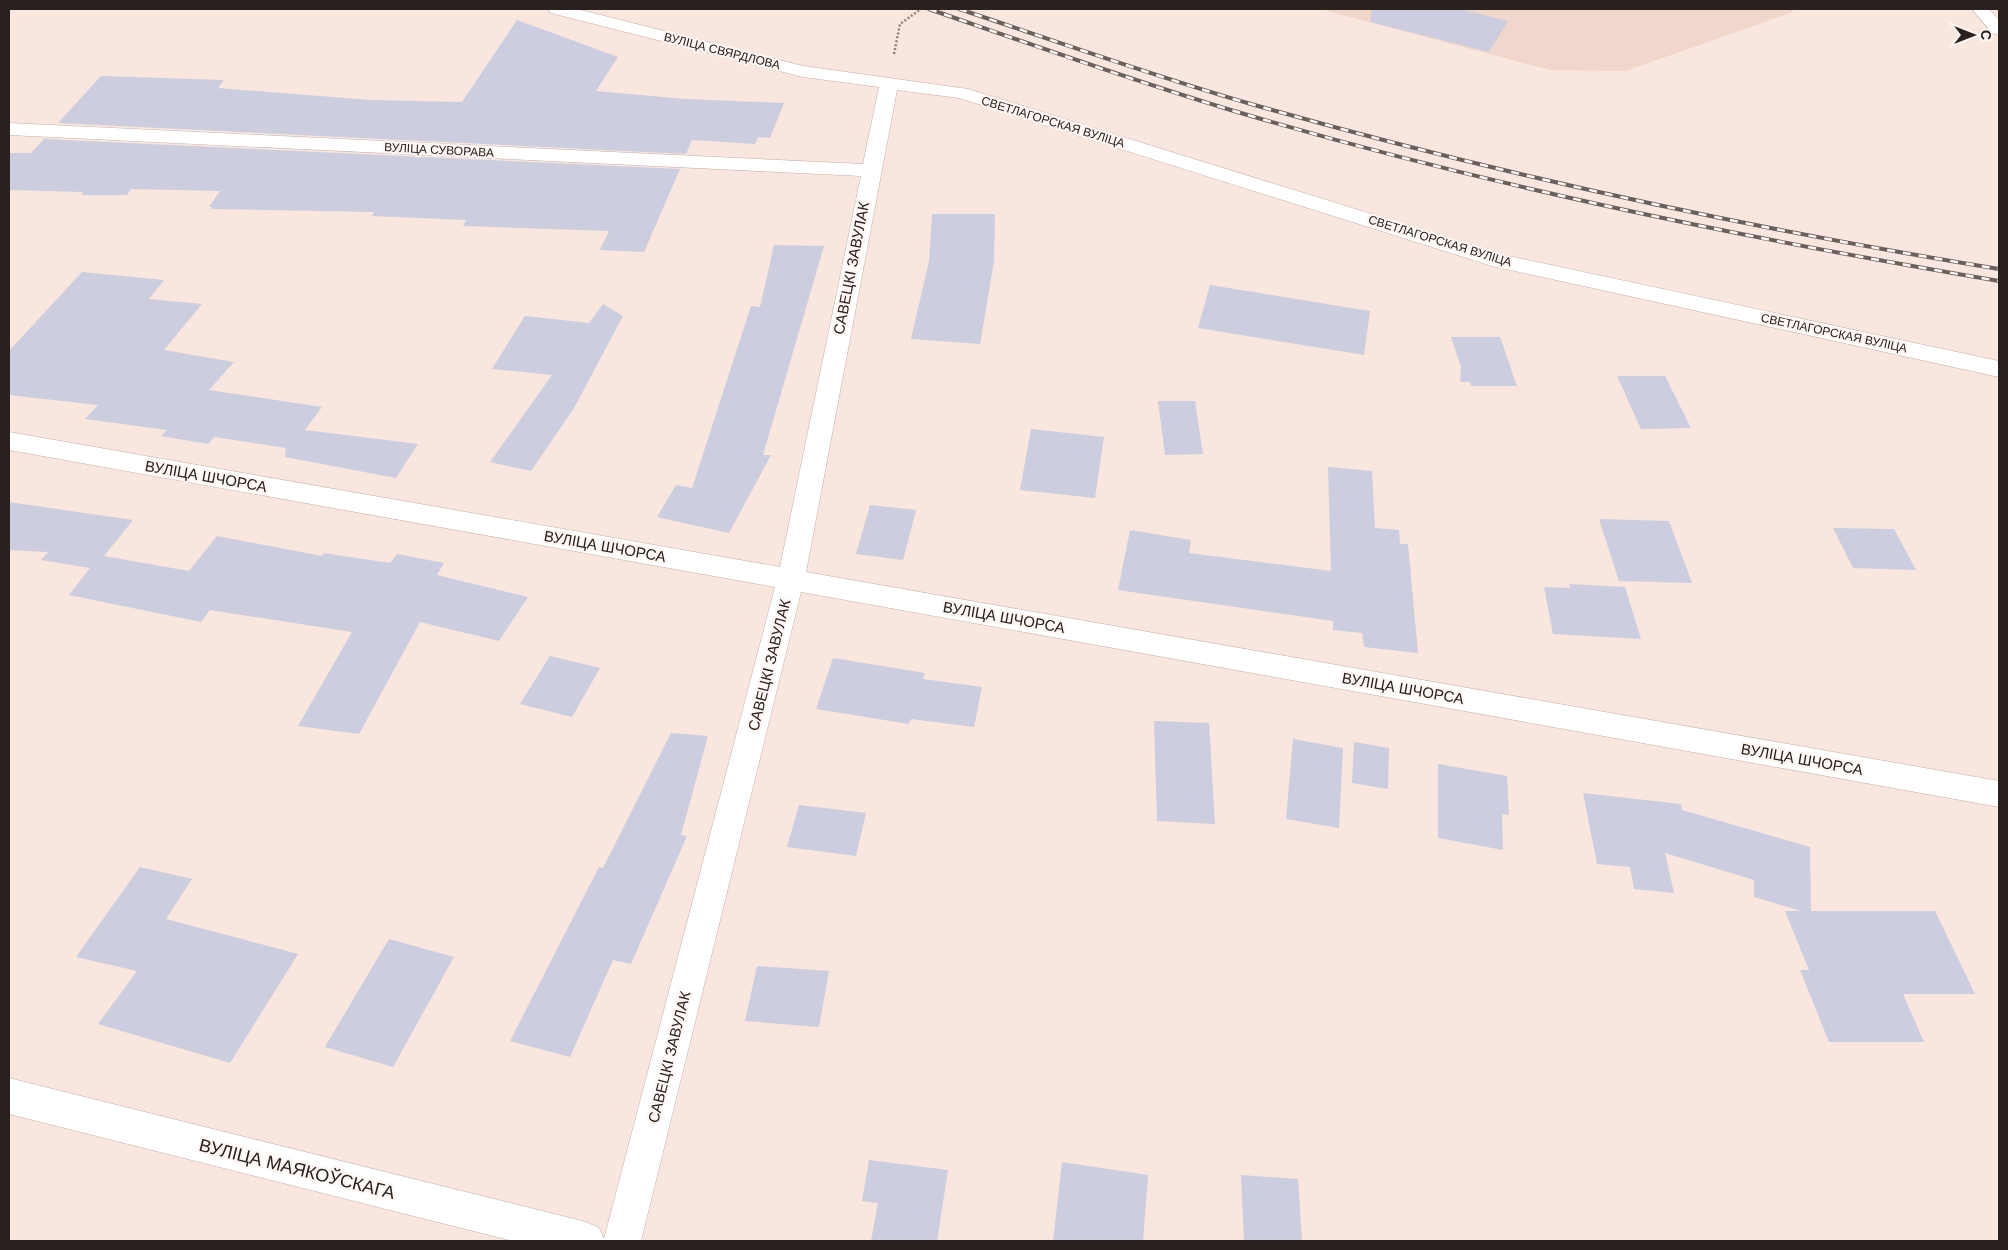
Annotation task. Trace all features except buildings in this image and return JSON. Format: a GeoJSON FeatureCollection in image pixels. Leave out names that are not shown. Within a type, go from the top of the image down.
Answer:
{"type":"FeatureCollection","features":[{"type":"Feature","properties":{"kind":"street","name":"ВУЛІЦА СВЯРДЛОВА"},"geometry":{"type":"LineString","coordinates":[[557,9],[803,71],[888,82]]}},
{"type":"Feature","properties":{"kind":"street"},"geometry":{"type":"LineString","coordinates":[[1980,9],[1999,30]]}},
{"type":"Feature","properties":{"kind":"street","name":"САВЕЦКІ ЗАВУЛАК"},"geometry":{"type":"LineString","coordinates":[[622,1241],[791,579],[888,82]]}},
{"type":"Feature","properties":{"kind":"street","name":"СВЕТЛАГОРСКАЯ ВУЛІЦА"},"geometry":{"type":"LineString","coordinates":[[888,82],[961,93],[1500,261],[1999,369]]}},
{"type":"Feature","properties":{"kind":"street","name":"ВУЛІЦА СУВОРАВА"},"geometry":{"type":"LineString","coordinates":[[9,130],[870,170]]}},
{"type":"Feature","properties":{"kind":"street","name":"ВУЛІЦА ШЧОРСА"},"geometry":{"type":"LineString","coordinates":[[9,441],[1999,794]]}},
{"type":"Feature","properties":{"kind":"street","name":"ВУЛІЦА МАЯКОЎСКАГА"},"geometry":{"type":"LineString","coordinates":[[9,1096],[586,1241]]}},
{"type":"Feature","properties":{"kind":"path"},"geometry":{"type":"LineString","coordinates":[[888,82],[900,24],[921,9]]}},
{"type":"Feature","properties":{"kind":"shaded area"},"geometry":{"type":"Polygon","coordinates":[[[1320,9],[1791,9],[1793,12],[1626,71],[1550,70],[1320,9]]]}},
{"type":"Feature","properties":{"kind":"railway"},"geometry":{"type":"LineString","coordinates":[[929,9],[1187,97],[1416,161],[1512,185],[1706,227],[1999,281]]}},
{"type":"Feature","properties":{"kind":"railway"},"geometry":{"type":"LineString","coordinates":[[959,9],[1214,93],[1436,154],[1716,217],[1810,236],[1999,269]]}}]}
